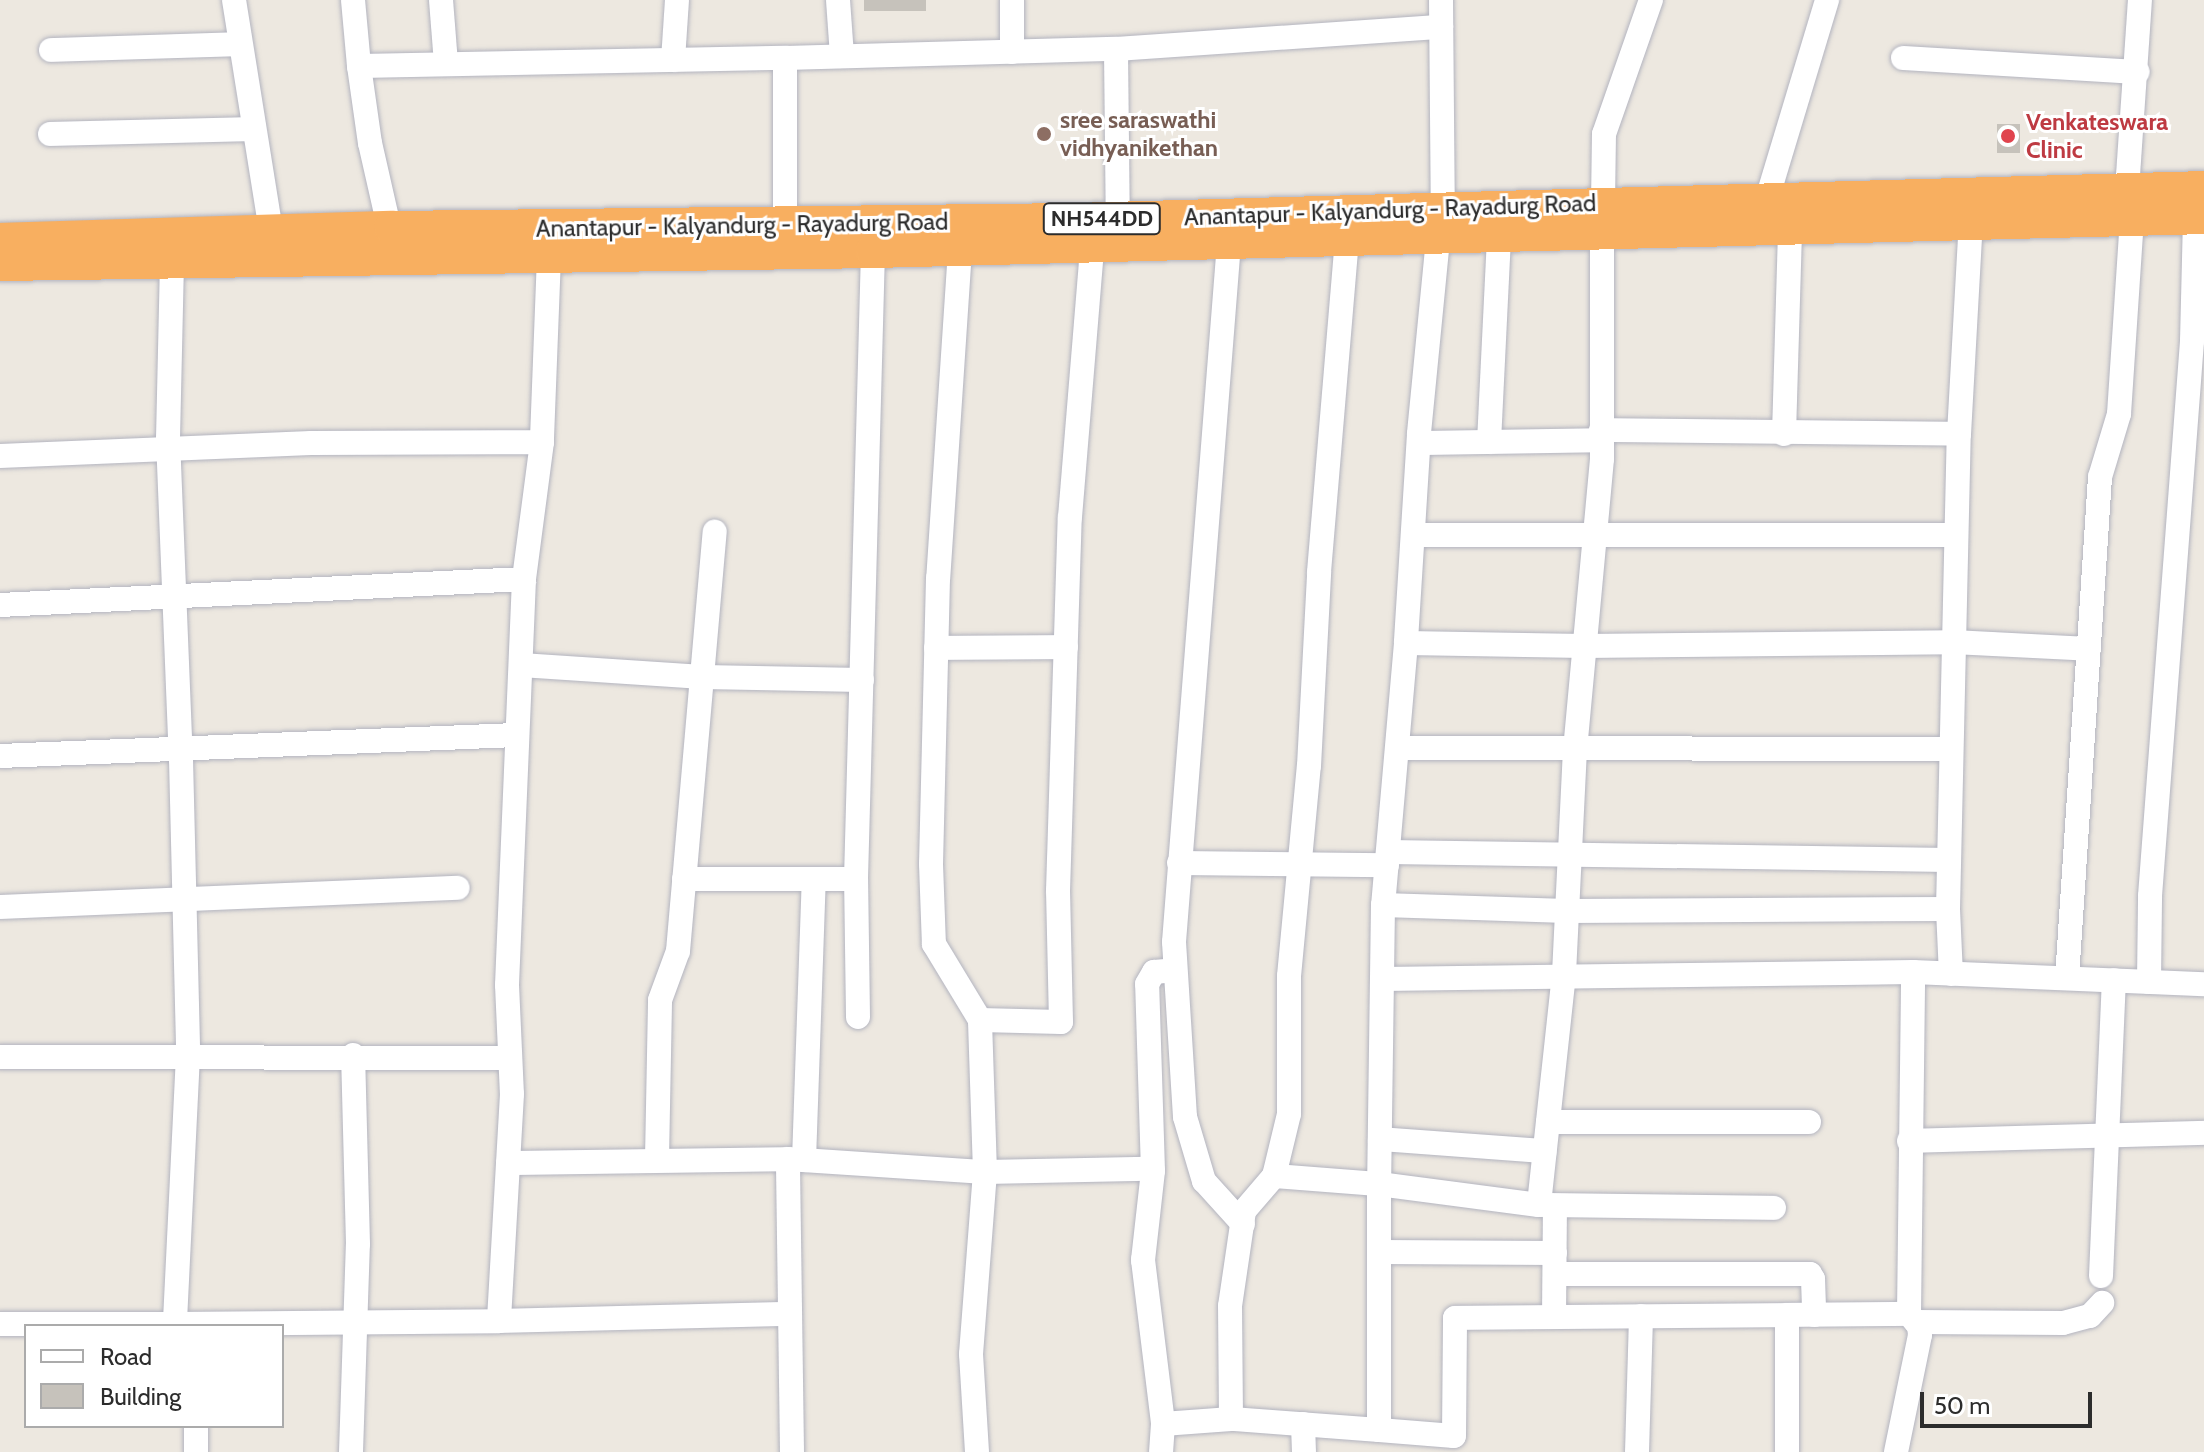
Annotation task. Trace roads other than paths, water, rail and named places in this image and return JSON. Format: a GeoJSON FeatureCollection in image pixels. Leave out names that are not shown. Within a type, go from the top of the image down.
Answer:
{"type":"FeatureCollection","features":[{"type":"Feature","properties":{"kind":"highway","name":"Anantapur - Kalyandurg - Rayadurg Road"},"geometry":{"type":"LineString","coordinates":[[0,264],[172,262],[393,244],[785,224],[1229,243],[1347,241],[1440,224],[1499,237],[1603,219],[1767,199],[2129,204],[2201,208]]}},
{"type":"Feature","properties":{"kind":"highway","name":"Anantapur - Kalyandurg - Rayadurg Road"},"geometry":{"type":"LineString","coordinates":[[0,240],[271,231],[549,256],[960,250],[1109,237],[1603,219],[1790,227],[1971,221],[2129,204]]}},
{"type":"Feature","properties":{"kind":"street"},"geometry":{"type":"LineString","coordinates":[[234,0],[271,231]]}},
{"type":"Feature","properties":{"kind":"street"},"geometry":{"type":"LineString","coordinates":[[353,0],[370,143],[393,244]]}},
{"type":"Feature","properties":{"kind":"street"},"geometry":{"type":"LineString","coordinates":[[441,0],[446,64]]}},
{"type":"Feature","properties":{"kind":"street"},"geometry":{"type":"LineString","coordinates":[[673,60],[677,0]]}},
{"type":"Feature","properties":{"kind":"street"},"geometry":{"type":"LineString","coordinates":[[838,0],[842,56]]}},
{"type":"Feature","properties":{"kind":"street"},"geometry":{"type":"LineString","coordinates":[[1012,0],[1012,52]]}},
{"type":"Feature","properties":{"kind":"street"},"geometry":{"type":"LineString","coordinates":[[1379,1430],[1383,905],[1399,748],[1419,443],[1440,224],[1441,0]]}},
{"type":"Feature","properties":{"kind":"street"},"geometry":{"type":"LineString","coordinates":[[1554,1317],[1555,1263],[1547,1206],[1545,1151],[1564,974],[1575,749],[1601,435],[1604,134],[1651,0]]}},
{"type":"Feature","properties":{"kind":"street"},"geometry":{"type":"LineString","coordinates":[[1767,199],[1827,0]]}},
{"type":"Feature","properties":{"kind":"street"},"geometry":{"type":"LineString","coordinates":[[2067,978],[2100,477],[2119,414],[2122,391],[2140,0]]}},
{"type":"Feature","properties":{"kind":"street"},"geometry":{"type":"LineString","coordinates":[[359,66],[1116,49],[1441,27]]}},
{"type":"Feature","properties":{"kind":"street"},"geometry":{"type":"LineString","coordinates":[[51,50],[239,44]]}},
{"type":"Feature","properties":{"kind":"street"},"geometry":{"type":"LineString","coordinates":[[980,1020],[1061,1022],[1058,891],[1070,517],[1109,237],[1116,49]]}},
{"type":"Feature","properties":{"kind":"street"},"geometry":{"type":"LineString","coordinates":[[785,58],[785,224]]}},
{"type":"Feature","properties":{"kind":"street"},"geometry":{"type":"LineString","coordinates":[[1903,58],[2138,72]]}},
{"type":"Feature","properties":{"kind":"street"},"geometry":{"type":"LineString","coordinates":[[50,134],[253,129]]}},
{"type":"Feature","properties":{"kind":"street"},"geometry":{"type":"LineString","coordinates":[[2149,982],[2150,896],[2201,208]]}},
{"type":"Feature","properties":{"kind":"street"},"geometry":{"type":"LineString","coordinates":[[1951,974],[1948,909],[1953,642],[1959,434],[1971,221]]}},
{"type":"Feature","properties":{"kind":"street"},"geometry":{"type":"LineString","coordinates":[[1784,434],[1790,227]]}},
{"type":"Feature","properties":{"kind":"street"},"geometry":{"type":"LineString","coordinates":[[1489,442],[1499,237]]}},
{"type":"Feature","properties":{"kind":"street"},"geometry":{"type":"LineString","coordinates":[[1231,1419],[1230,1306],[1244,1211],[1274,1176],[1289,1114],[1289,976],[1347,241]]}},
{"type":"Feature","properties":{"kind":"street"},"geometry":{"type":"LineString","coordinates":[[1229,243],[1174,942],[1185,1117],[1204,1181],[1243,1224]]}},
{"type":"Feature","properties":{"kind":"street"},"geometry":{"type":"LineString","coordinates":[[960,250],[936,648],[931,864],[934,944],[980,1020],[985,1172],[971,1354],[977,1452]]}},
{"type":"Feature","properties":{"kind":"street"},"geometry":{"type":"LineString","coordinates":[[858,1017],[856,879],[873,251]]}},
{"type":"Feature","properties":{"kind":"street"},"geometry":{"type":"LineString","coordinates":[[499,1321],[508,1163],[510,1058],[507,985],[524,579],[542,442],[549,256]]}},
{"type":"Feature","properties":{"kind":"street"},"geometry":{"type":"LineString","coordinates":[[172,262],[168,451],[185,899],[189,1324]]}},
{"type":"Feature","properties":{"kind":"street"},"geometry":{"type":"LineString","coordinates":[[1419,443],[1601,435],[1959,434]]}},
{"type":"Feature","properties":{"kind":"street"},"geometry":{"type":"LineString","coordinates":[[0,456],[311,443],[542,442]]}},
{"type":"Feature","properties":{"kind":"street"},"geometry":{"type":"LineString","coordinates":[[657,1159],[660,1000],[678,951],[715,532]]}},
{"type":"Feature","properties":{"kind":"street"},"geometry":{"type":"LineString","coordinates":[[1413,535],[1956,535]]}},
{"type":"Feature","properties":{"kind":"street"},"geometry":{"type":"LineString","coordinates":[[0,605],[524,579]]}},
{"type":"Feature","properties":{"kind":"street"},"geometry":{"type":"LineString","coordinates":[[1406,643],[1584,646],[1953,642],[2089,649]]}},
{"type":"Feature","properties":{"kind":"street"},"geometry":{"type":"LineString","coordinates":[[936,648],[1066,647]]}},
{"type":"Feature","properties":{"kind":"street"},"geometry":{"type":"LineString","coordinates":[[521,665],[703,677],[862,680]]}},
{"type":"Feature","properties":{"kind":"street"},"geometry":{"type":"LineString","coordinates":[[0,756],[517,735]]}},
{"type":"Feature","properties":{"kind":"street"},"geometry":{"type":"LineString","coordinates":[[1399,748],[1951,749]]}},
{"type":"Feature","properties":{"kind":"street"},"geometry":{"type":"LineString","coordinates":[[1179,863],[1569,854],[1949,860]]}},
{"type":"Feature","properties":{"kind":"street"},"geometry":{"type":"LineString","coordinates":[[684,879],[856,879]]}},
{"type":"Feature","properties":{"kind":"street"},"geometry":{"type":"LineString","coordinates":[[792,1452],[790,1314],[796,1159],[814,879]]}},
{"type":"Feature","properties":{"kind":"street"},"geometry":{"type":"LineString","coordinates":[[0,907],[458,888]]}},
{"type":"Feature","properties":{"kind":"street"},"geometry":{"type":"LineString","coordinates":[[1383,905],[1567,911],[1948,909]]}},
{"type":"Feature","properties":{"kind":"street"},"geometry":{"type":"LineString","coordinates":[[1161,1452],[1163,1424],[1143,1260],[1153,1171],[1147,984],[1154,972],[1175,970]]}},
{"type":"Feature","properties":{"kind":"street"},"geometry":{"type":"LineString","coordinates":[[1382,979],[1564,974],[1913,972],[2204,984]]}},
{"type":"Feature","properties":{"kind":"street"},"geometry":{"type":"LineString","coordinates":[[1896,1452],[1920,1335],[1912,1318],[1909,1141],[1913,972]]}},
{"type":"Feature","properties":{"kind":"street"},"geometry":{"type":"LineString","coordinates":[[2101,1276],[2114,980]]}},
{"type":"Feature","properties":{"kind":"street"},"geometry":{"type":"LineString","coordinates":[[0,1057],[353,1055],[510,1058]]}},
{"type":"Feature","properties":{"kind":"street"},"geometry":{"type":"LineString","coordinates":[[351,1452],[358,1322],[353,1055]]}},
{"type":"Feature","properties":{"kind":"street"},"geometry":{"type":"LineString","coordinates":[[1548,1122],[1809,1122]]}},
{"type":"Feature","properties":{"kind":"street"},"geometry":{"type":"LineString","coordinates":[[1909,1141],[2204,1133]]}},
{"type":"Feature","properties":{"kind":"street"},"geometry":{"type":"LineString","coordinates":[[1380,1139],[1545,1151]]}},
{"type":"Feature","properties":{"kind":"street"},"geometry":{"type":"LineString","coordinates":[[508,1163],[796,1159],[985,1172],[1153,1171]]}},
{"type":"Feature","properties":{"kind":"street"},"geometry":{"type":"LineString","coordinates":[[1274,1176],[1379,1184],[1547,1206],[1774,1208]]}},
{"type":"Feature","properties":{"kind":"street"},"geometry":{"type":"LineString","coordinates":[[1380,1252],[1811,1274],[1814,1315]]}},
{"type":"Feature","properties":{"kind":"street"},"geometry":{"type":"LineString","coordinates":[[1163,1424],[1231,1419],[1379,1430],[1454,1444],[1455,1318],[1814,1315],[2063,1323],[2090,1316],[2102,1303]]}},
{"type":"Feature","properties":{"kind":"street"},"geometry":{"type":"LineString","coordinates":[[245,1324],[790,1314]]}},
{"type":"Feature","properties":{"kind":"street"},"geometry":{"type":"LineString","coordinates":[[1787,1315],[1787,1452]]}},
{"type":"Feature","properties":{"kind":"street"},"geometry":{"type":"LineString","coordinates":[[1637,1452],[1641,1316]]}},
{"type":"Feature","properties":{"kind":"street"},"geometry":{"type":"LineString","coordinates":[[0,1324],[24,1324]]}},
{"type":"Feature","properties":{"kind":"street"},"geometry":{"type":"LineString","coordinates":[[1303,1424],[1304,1452]]}},
{"type":"Feature","properties":{"kind":"street"},"geometry":{"type":"LineString","coordinates":[[196,1428],[196,1452]]}},
{"type":"Feature","properties":{"kind":"place","name":"sree saraswathi vidhyanikethan"},"geometry":{"type":"Point","coordinates":[1044,134]}},
{"type":"Feature","properties":{"kind":"place","name":"Venkateswara Clinic"},"geometry":{"type":"Point","coordinates":[2008,136]}}]}
